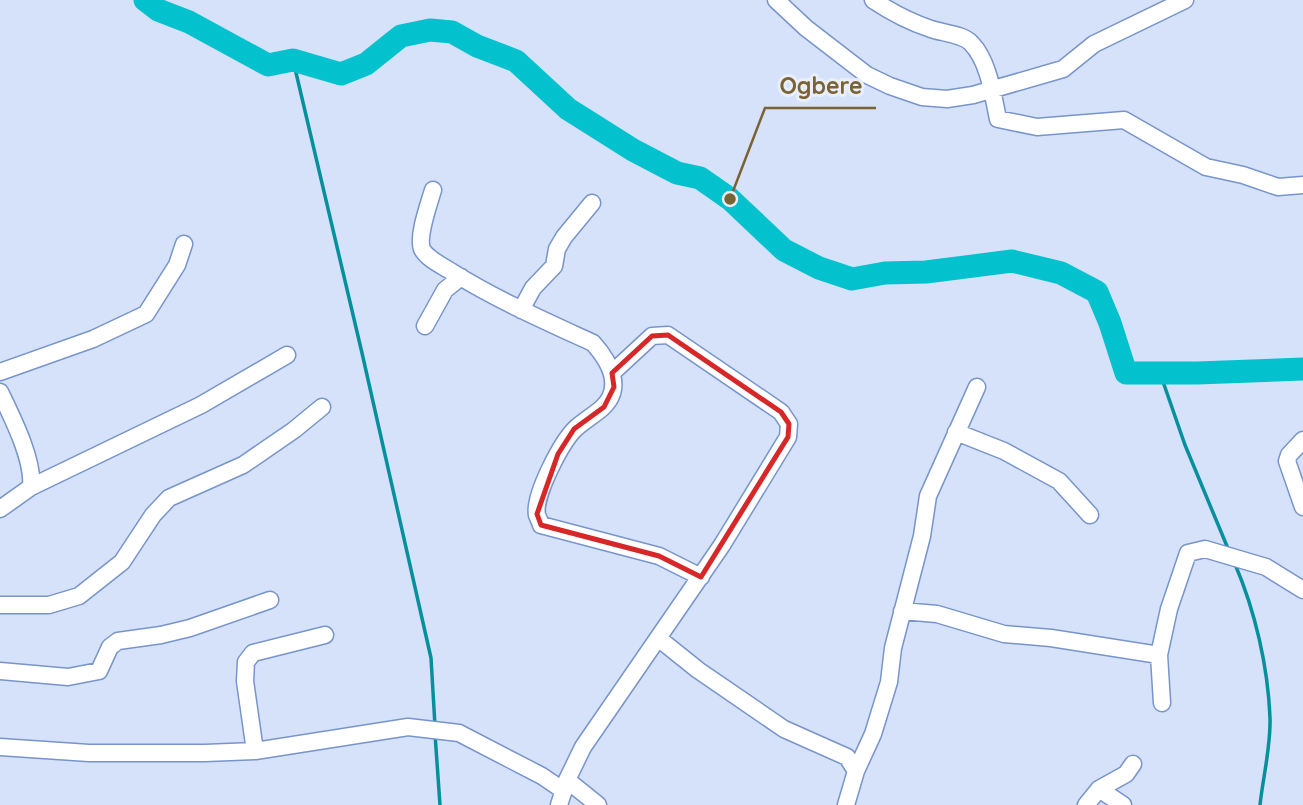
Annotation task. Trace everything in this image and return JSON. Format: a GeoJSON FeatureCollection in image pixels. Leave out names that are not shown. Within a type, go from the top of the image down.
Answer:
{"type":"FeatureCollection","features":[{"type":"Feature","properties":{"kind":"street"},"geometry":{"type":"LineString","coordinates":[[775,0],[806,28],[867,75],[922,97],[947,99],[992,90],[1063,69],[1094,44],[1185,0]]}},
{"type":"Feature","properties":{"kind":"street"},"geometry":{"type":"LineString","coordinates":[[873,0],[930,29],[970,41],[979,54],[992,90],[998,119],[1037,127],[1124,120],[1206,167],[1243,175],[1278,187],[1303,185]]}},
{"type":"Feature","properties":{"kind":"street"},"geometry":{"type":"LineString","coordinates":[[433,190],[421,244],[424,251],[436,262],[491,296],[593,343],[606,357],[612,373],[612,395],[604,407],[574,429],[540,493],[537,514],[541,525],[659,556],[701,577]]}},
{"type":"Feature","properties":{"kind":"street"},"geometry":{"type":"LineString","coordinates":[[521,310],[533,288],[554,265],[557,249],[564,237],[592,203]]}},
{"type":"Feature","properties":{"kind":"street"},"geometry":{"type":"LineString","coordinates":[[0,372],[93,339],[146,314],[177,265],[184,244]]}},
{"type":"Feature","properties":{"kind":"street"},"geometry":{"type":"LineString","coordinates":[[425,326],[445,290],[461,277]]}},
{"type":"Feature","properties":{"kind":"street"},"geometry":{"type":"LineString","coordinates":[[563,792],[583,747],[701,577],[788,437],[789,424],[781,412],[668,335],[652,336],[612,373]]}},
{"type":"Feature","properties":{"kind":"street"},"geometry":{"type":"LineString","coordinates":[[0,509],[31,487],[201,405],[287,355]]}},
{"type":"Feature","properties":{"kind":"street"},"geometry":{"type":"LineString","coordinates":[[851,802],[856,771],[873,734],[889,682],[893,648],[922,536],[928,496],[976,387]]}},
{"type":"Feature","properties":{"kind":"street"},"geometry":{"type":"LineString","coordinates":[[0,392],[27,461],[32,477],[31,487]]}},
{"type":"Feature","properties":{"kind":"street"},"geometry":{"type":"LineString","coordinates":[[0,605],[49,605],[79,596],[122,562],[153,515],[169,498],[243,465],[322,407]]}},
{"type":"Feature","properties":{"kind":"street"},"geometry":{"type":"LineString","coordinates":[[956,432],[1004,451],[1059,481],[1090,515]]}},
{"type":"Feature","properties":{"kind":"street"},"geometry":{"type":"LineString","coordinates":[[1303,440],[1287,461],[1303,507]]}},
{"type":"Feature","properties":{"kind":"street"},"geometry":{"type":"LineString","coordinates":[[1162,703],[1159,655],[1169,609],[1188,552],[1205,549],[1266,568],[1303,590]]}},
{"type":"Feature","properties":{"kind":"street"},"geometry":{"type":"LineString","coordinates":[[0,671],[68,677],[99,671],[110,647],[118,641],[190,628],[270,600]]}},
{"type":"Feature","properties":{"kind":"street"},"geometry":{"type":"LineString","coordinates":[[902,611],[937,614],[1004,634],[1051,638],[1159,655]]}},
{"type":"Feature","properties":{"kind":"street"},"geometry":{"type":"LineString","coordinates":[[255,751],[245,681],[246,662],[253,653],[325,635]]}},
{"type":"Feature","properties":{"kind":"street"},"geometry":{"type":"LineString","coordinates":[[658,638],[698,670],[784,729],[847,757],[856,771]]}},
{"type":"Feature","properties":{"kind":"street"},"geometry":{"type":"LineString","coordinates":[[0,747],[89,753],[255,751],[408,727],[460,733],[542,776],[563,792],[598,805]]}},
{"type":"Feature","properties":{"kind":"street"},"geometry":{"type":"LineString","coordinates":[[1086,805],[1099,789],[1126,775],[1133,764]]}},
{"type":"Feature","properties":{"kind":"street"},"geometry":{"type":"LineString","coordinates":[[1099,789],[1123,805]]}},
{"type":"Feature","properties":{"kind":"highlighted area"},"geometry":{"type":"Polygon","coordinates":[[[668,335],[781,412],[789,424],[788,437],[701,577],[659,556],[541,525],[537,514],[558,454],[574,429],[604,407],[614,387],[612,373],[652,336],[668,335]]]}},
{"type":"Feature","properties":{"kind":"waterway"},"geometry":{"type":"LineString","coordinates":[[145,0],[158,10],[189,22],[268,65],[293,60],[341,74],[366,64],[401,36],[430,30],[452,32],[477,46],[516,61],[568,109],[633,150],[677,173],[700,178],[730,199],[784,250],[819,268],[852,279],[885,273],[926,272],[1012,261],[1061,273],[1097,292],[1126,373],[1303,369]]}},
{"type":"Feature","properties":{"kind":"waterway"},"geometry":{"type":"LineString","coordinates":[[293,60],[431,658],[435,726]]}},
{"type":"Feature","properties":{"kind":"waterway"},"geometry":{"type":"LineString","coordinates":[[1160,373],[1185,445],[1229,551]]}},
{"type":"Feature","properties":{"kind":"waterway"},"geometry":{"type":"LineString","coordinates":[[1235,564],[1259,639],[1269,698],[1269,739],[1260,805]]}},
{"type":"Feature","properties":{"kind":"waterway"},"geometry":{"type":"LineString","coordinates":[[435,734],[440,805]]}},
{"type":"Feature","properties":{"kind":"place","name":"Ogbere"},"geometry":{"type":"Point","coordinates":[730,199]}}]}
